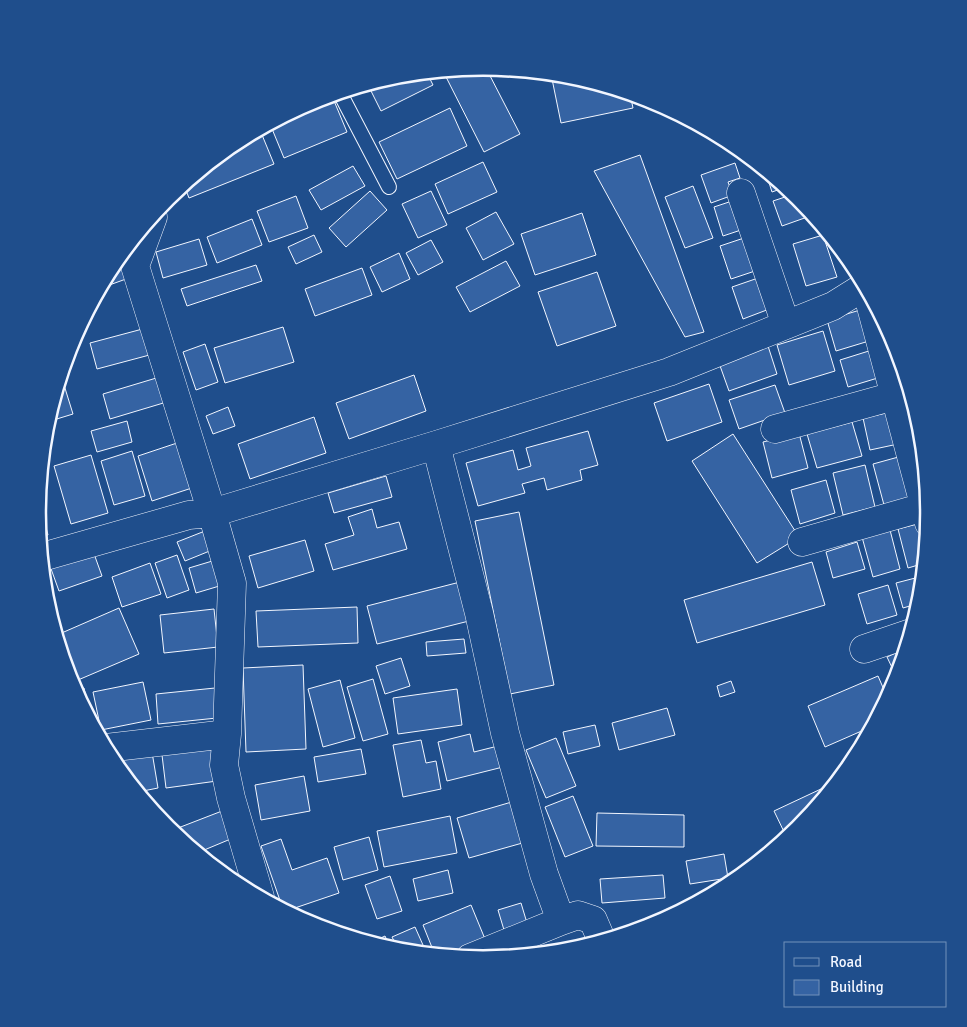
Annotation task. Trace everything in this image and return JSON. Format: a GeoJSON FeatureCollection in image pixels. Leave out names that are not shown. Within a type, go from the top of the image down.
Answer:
{"type":"FeatureCollection","features":[{"type":"Feature","properties":{"kind":"street"},"geometry":{"type":"LineString","coordinates":[[742,193],[786,325]]}},
{"type":"Feature","properties":{"kind":"street"},"geometry":{"type":"LineString","coordinates":[[146,236],[135,266],[232,583],[227,734],[224,765],[231,798],[257,887]]}},
{"type":"Feature","properties":{"kind":"street"},"geometry":{"type":"LineString","coordinates":[[48,555],[189,515],[212,513],[670,372],[833,306],[859,291]]}},
{"type":"Feature","properties":{"kind":"street"},"geometry":{"type":"LineString","coordinates":[[873,315],[894,396],[917,457]]}},
{"type":"Feature","properties":{"kind":"street"},"geometry":{"type":"LineString","coordinates":[[775,428],[894,396]]}},
{"type":"Feature","properties":{"kind":"street"},"geometry":{"type":"LineString","coordinates":[[436,445],[479,613],[505,733],[544,874],[561,921]]}},
{"type":"Feature","properties":{"kind":"street"},"geometry":{"type":"LineString","coordinates":[[802,542],[921,516]]}},
{"type":"Feature","properties":{"kind":"street"},"geometry":{"type":"LineString","coordinates":[[864,649],[903,636]]}},
{"type":"Feature","properties":{"kind":"street"},"geometry":{"type":"LineString","coordinates":[[114,747],[227,734]]}},
{"type":"Feature","properties":{"kind":"street"},"geometry":{"type":"LineString","coordinates":[[488,951],[578,915],[593,920],[600,935]]}},
{"type":"Feature","properties":{"kind":"lane"},"geometry":{"type":"LineString","coordinates":[[343,99],[389,187]]}},
{"type":"Feature","properties":{"kind":"building"},"geometry":{"type":"Polygon","coordinates":[[[490,76],[520,134],[484,152],[446,78],[490,76]]]}},
{"type":"Feature","properties":{"kind":"building"},"geometry":{"type":"Polygon","coordinates":[[[430,80],[433,85],[381,111],[371,91],[430,80]]]}},
{"type":"Feature","properties":{"kind":"building"},"geometry":{"type":"Polygon","coordinates":[[[553,82],[597,91],[632,102],[633,108],[561,123],[553,82]]]}},
{"type":"Feature","properties":{"kind":"building"},"geometry":{"type":"Polygon","coordinates":[[[335,102],[347,132],[284,158],[273,131],[290,121],[335,102]]]}},
{"type":"Feature","properties":{"kind":"building"},"geometry":{"type":"Polygon","coordinates":[[[450,108],[467,146],[397,179],[379,142],[450,108]]]}},
{"type":"Feature","properties":{"kind":"building"},"geometry":{"type":"Polygon","coordinates":[[[263,136],[274,164],[189,198],[187,192],[195,185],[217,167],[263,136]]]}},
{"type":"Feature","properties":{"kind":"building"},"geometry":{"type":"Polygon","coordinates":[[[640,155],[704,332],[685,337],[594,171],[640,155]]]}},
{"type":"Feature","properties":{"kind":"building"},"geometry":{"type":"Polygon","coordinates":[[[483,162],[497,192],[448,214],[435,184],[483,162]]]}},
{"type":"Feature","properties":{"kind":"building"},"geometry":{"type":"Polygon","coordinates":[[[735,163],[740,178],[728,182],[733,195],[711,203],[701,175],[735,163]]]}},
{"type":"Feature","properties":{"kind":"building"},"geometry":{"type":"Polygon","coordinates":[[[353,166],[365,186],[321,210],[309,190],[353,166]]]}},
{"type":"Feature","properties":{"kind":"building"},"geometry":{"type":"Polygon","coordinates":[[[769,183],[778,190],[772,192],[769,183]]]}},
{"type":"Feature","properties":{"kind":"building"},"geometry":{"type":"Polygon","coordinates":[[[693,186],[713,238],[685,248],[665,197],[693,186]]]}},
{"type":"Feature","properties":{"kind":"building"},"geometry":{"type":"Polygon","coordinates":[[[370,191],[387,210],[346,247],[329,228],[370,191]]]}},
{"type":"Feature","properties":{"kind":"building"},"geometry":{"type":"Polygon","coordinates":[[[431,191],[447,225],[418,238],[402,204],[431,191]]]}},
{"type":"Feature","properties":{"kind":"building"},"geometry":{"type":"Polygon","coordinates":[[[296,196],[308,228],[269,242],[257,211],[296,196]]]}},
{"type":"Feature","properties":{"kind":"building"},"geometry":{"type":"Polygon","coordinates":[[[785,197],[805,218],[782,226],[773,201],[785,197]]]}},
{"type":"Feature","properties":{"kind":"building"},"geometry":{"type":"Polygon","coordinates":[[[738,199],[747,228],[723,236],[714,207],[738,199]]]}},
{"type":"Feature","properties":{"kind":"building"},"geometry":{"type":"Polygon","coordinates":[[[496,212],[514,244],[483,260],[466,228],[496,212]]]}},
{"type":"Feature","properties":{"kind":"building"},"geometry":{"type":"Polygon","coordinates":[[[582,213],[596,255],[535,275],[521,234],[582,213]]]}},
{"type":"Feature","properties":{"kind":"building"},"geometry":{"type":"Polygon","coordinates":[[[252,219],[262,245],[217,263],[207,237],[252,219]]]}},
{"type":"Feature","properties":{"kind":"building"},"geometry":{"type":"Polygon","coordinates":[[[314,235],[322,252],[296,264],[288,247],[314,235]]]}},
{"type":"Feature","properties":{"kind":"building"},"geometry":{"type":"Polygon","coordinates":[[[821,236],[825,241],[837,277],[806,286],[793,244],[821,236]]]}},
{"type":"Feature","properties":{"kind":"building"},"geometry":{"type":"Polygon","coordinates":[[[747,237],[758,270],[731,279],[720,246],[747,237]]]}},
{"type":"Feature","properties":{"kind":"building"},"geometry":{"type":"Polygon","coordinates":[[[199,239],[207,265],[163,278],[156,252],[199,239]]]}},
{"type":"Feature","properties":{"kind":"building"},"geometry":{"type":"Polygon","coordinates":[[[431,240],[443,262],[418,275],[406,253],[431,240]]]}},
{"type":"Feature","properties":{"kind":"building"},"geometry":{"type":"Polygon","coordinates":[[[399,253],[410,279],[382,292],[370,267],[399,253]]]}},
{"type":"Feature","properties":{"kind":"building"},"geometry":{"type":"Polygon","coordinates":[[[506,261],[520,286],[470,312],[456,287],[506,261]]]}},
{"type":"Feature","properties":{"kind":"building"},"geometry":{"type":"Polygon","coordinates":[[[256,265],[262,281],[187,306],[181,289],[256,265]]]}},
{"type":"Feature","properties":{"kind":"building"},"geometry":{"type":"Polygon","coordinates":[[[122,268],[126,279],[112,284],[122,268]]]}},
{"type":"Feature","properties":{"kind":"building"},"geometry":{"type":"Polygon","coordinates":[[[362,268],[372,295],[315,316],[305,289],[362,268]]]}},
{"type":"Feature","properties":{"kind":"building"},"geometry":{"type":"Polygon","coordinates":[[[597,272],[616,326],[557,346],[538,292],[597,272]]]}},
{"type":"Feature","properties":{"kind":"building"},"geometry":{"type":"Polygon","coordinates":[[[761,277],[772,308],[743,319],[732,287],[761,277]]]}},
{"type":"Feature","properties":{"kind":"building"},"geometry":{"type":"Polygon","coordinates":[[[860,310],[869,341],[836,351],[827,320],[860,310]]]}},
{"type":"Feature","properties":{"kind":"building"},"geometry":{"type":"Polygon","coordinates":[[[150,327],[157,353],[97,369],[90,343],[150,327]]]}},
{"type":"Feature","properties":{"kind":"building"},"geometry":{"type":"Polygon","coordinates":[[[283,327],[294,362],[225,383],[214,348],[283,327]]]}},
{"type":"Feature","properties":{"kind":"building"},"geometry":{"type":"Polygon","coordinates":[[[823,331],[835,371],[789,385],[777,345],[823,331]]]}},
{"type":"Feature","properties":{"kind":"building"},"geometry":{"type":"Polygon","coordinates":[[[205,344],[218,382],[196,390],[183,352],[205,344]]]}},
{"type":"Feature","properties":{"kind":"building"},"geometry":{"type":"Polygon","coordinates":[[[768,346],[777,374],[729,391],[719,363],[768,346]]]}},
{"type":"Feature","properties":{"kind":"building"},"geometry":{"type":"Polygon","coordinates":[[[872,350],[881,377],[848,387],[840,360],[872,350]]]}},
{"type":"Feature","properties":{"kind":"building"},"geometry":{"type":"Polygon","coordinates":[[[414,375],[426,411],[349,439],[336,403],[414,375]]]}},
{"type":"Feature","properties":{"kind":"building"},"geometry":{"type":"Polygon","coordinates":[[[163,376],[170,401],[110,419],[103,394],[163,376]]]}},
{"type":"Feature","properties":{"kind":"building"},"geometry":{"type":"Polygon","coordinates":[[[709,384],[722,422],[667,441],[654,403],[709,384]]]}},
{"type":"Feature","properties":{"kind":"building"},"geometry":{"type":"Polygon","coordinates":[[[775,385],[785,413],[739,429],[729,400],[775,385]]]}},
{"type":"Feature","properties":{"kind":"building"},"geometry":{"type":"Polygon","coordinates":[[[65,387],[73,414],[57,419],[65,387]]]}},
{"type":"Feature","properties":{"kind":"building"},"geometry":{"type":"Polygon","coordinates":[[[228,407],[235,426],[213,434],[206,416],[228,407]]]}},
{"type":"Feature","properties":{"kind":"building"},"geometry":{"type":"Polygon","coordinates":[[[891,412],[898,444],[870,450],[863,418],[891,412]]]}},
{"type":"Feature","properties":{"kind":"building"},"geometry":{"type":"Polygon","coordinates":[[[314,417],[326,453],[250,479],[238,444],[314,417]]]}},
{"type":"Feature","properties":{"kind":"building"},"geometry":{"type":"Polygon","coordinates":[[[127,421],[132,442],[97,452],[91,431],[127,421]]]}},
{"type":"Feature","properties":{"kind":"building"},"geometry":{"type":"Polygon","coordinates":[[[852,422],[862,456],[817,468],[807,434],[852,422]]]}},
{"type":"Feature","properties":{"kind":"building"},"geometry":{"type":"Polygon","coordinates":[[[588,431],[598,465],[580,470],[582,480],[547,490],[544,478],[522,484],[525,493],[478,506],[466,463],[513,450],[518,470],[531,466],[526,448],[588,431]]]}},
{"type":"Feature","properties":{"kind":"building"},"geometry":{"type":"Polygon","coordinates":[[[799,433],[808,468],[772,478],[763,442],[799,433]]]}},
{"type":"Feature","properties":{"kind":"building"},"geometry":{"type":"Polygon","coordinates":[[[733,434],[799,537],[757,563],[692,461],[733,434]]]}},
{"type":"Feature","properties":{"kind":"building"},"geometry":{"type":"Polygon","coordinates":[[[183,441],[198,486],[152,501],[138,456],[183,441]]]}},
{"type":"Feature","properties":{"kind":"building"},"geometry":{"type":"Polygon","coordinates":[[[132,451],[145,496],[114,505],[101,461],[132,451]]]}},
{"type":"Feature","properties":{"kind":"building"},"geometry":{"type":"Polygon","coordinates":[[[91,455],[108,513],[71,524],[54,466],[91,455]]]}},
{"type":"Feature","properties":{"kind":"building"},"geometry":{"type":"Polygon","coordinates":[[[902,456],[913,497],[884,505],[873,464],[902,456]]]}},
{"type":"Feature","properties":{"kind":"building"},"geometry":{"type":"Polygon","coordinates":[[[865,465],[875,507],[843,515],[833,473],[865,465]]]}},
{"type":"Feature","properties":{"kind":"building"},"geometry":{"type":"Polygon","coordinates":[[[386,476],[392,497],[334,513],[328,493],[386,476]]]}},
{"type":"Feature","properties":{"kind":"building"},"geometry":{"type":"Polygon","coordinates":[[[826,480],[835,513],[800,524],[791,490],[826,480]]]}},
{"type":"Feature","properties":{"kind":"building"},"geometry":{"type":"Polygon","coordinates":[[[372,509],[377,528],[399,522],[407,549],[333,570],[325,544],[354,535],[348,517],[372,509]]]}},
{"type":"Feature","properties":{"kind":"building"},"geometry":{"type":"Polygon","coordinates":[[[519,512],[554,685],[510,694],[475,521],[519,512]]]}},
{"type":"Feature","properties":{"kind":"building"},"geometry":{"type":"Polygon","coordinates":[[[921,523],[918,565],[908,568],[898,529],[921,523]]]}},
{"type":"Feature","properties":{"kind":"building"},"geometry":{"type":"Polygon","coordinates":[[[210,529],[217,548],[185,561],[177,542],[210,529]]]}},
{"type":"Feature","properties":{"kind":"building"},"geometry":{"type":"Polygon","coordinates":[[[890,530],[900,569],[873,577],[862,537],[890,530]]]}},
{"type":"Feature","properties":{"kind":"building"},"geometry":{"type":"Polygon","coordinates":[[[305,540],[314,571],[258,588],[249,556],[305,540]]]}},
{"type":"Feature","properties":{"kind":"building"},"geometry":{"type":"Polygon","coordinates":[[[857,542],[865,569],[833,578],[826,552],[857,542]]]}},
{"type":"Feature","properties":{"kind":"building"},"geometry":{"type":"Polygon","coordinates":[[[93,551],[102,576],[59,591],[50,566],[93,551]]]}},
{"type":"Feature","properties":{"kind":"building"},"geometry":{"type":"Polygon","coordinates":[[[177,555],[189,590],[167,598],[155,563],[177,555]]]}},
{"type":"Feature","properties":{"kind":"building"},"geometry":{"type":"Polygon","coordinates":[[[219,559],[226,584],[196,593],[189,568],[219,559]]]}},
{"type":"Feature","properties":{"kind":"building"},"geometry":{"type":"Polygon","coordinates":[[[812,562],[825,605],[697,643],[684,600],[812,562]]]}},
{"type":"Feature","properties":{"kind":"building"},"geometry":{"type":"Polygon","coordinates":[[[150,563],[161,594],[122,607],[112,577],[150,563]]]}},
{"type":"Feature","properties":{"kind":"building"},"geometry":{"type":"Polygon","coordinates":[[[916,578],[911,606],[903,608],[896,583],[916,578]]]}},
{"type":"Feature","properties":{"kind":"building"},"geometry":{"type":"Polygon","coordinates":[[[460,582],[469,621],[377,644],[367,606],[460,582]]]}},
{"type":"Feature","properties":{"kind":"building"},"geometry":{"type":"Polygon","coordinates":[[[888,585],[897,615],[867,624],[858,594],[888,585]]]}},
{"type":"Feature","properties":{"kind":"building"},"geometry":{"type":"Polygon","coordinates":[[[357,607],[358,643],[258,647],[256,611],[357,607]]]}},
{"type":"Feature","properties":{"kind":"building"},"geometry":{"type":"Polygon","coordinates":[[[119,608],[139,654],[79,679],[63,633],[119,608]]]}},
{"type":"Feature","properties":{"kind":"building"},"geometry":{"type":"Polygon","coordinates":[[[214,609],[218,647],[164,653],[160,615],[214,609]]]}},
{"type":"Feature","properties":{"kind":"building"},"geometry":{"type":"Polygon","coordinates":[[[464,639],[466,653],[427,656],[426,642],[464,639]]]}},
{"type":"Feature","properties":{"kind":"building"},"geometry":{"type":"Polygon","coordinates":[[[899,652],[892,668],[887,657],[899,652]]]}},
{"type":"Feature","properties":{"kind":"building"},"geometry":{"type":"Polygon","coordinates":[[[401,658],[410,686],[385,694],[376,666],[401,658]]]}},
{"type":"Feature","properties":{"kind":"building"},"geometry":{"type":"Polygon","coordinates":[[[303,665],[306,749],[246,752],[243,668],[303,665]]]}},
{"type":"Feature","properties":{"kind":"building"},"geometry":{"type":"Polygon","coordinates":[[[878,676],[884,689],[863,730],[825,747],[808,706],[878,676]]]}},
{"type":"Feature","properties":{"kind":"building"},"geometry":{"type":"Polygon","coordinates":[[[373,679],[388,734],[363,741],[347,687],[373,679]]]}},
{"type":"Feature","properties":{"kind":"building"},"geometry":{"type":"Polygon","coordinates":[[[340,680],[355,738],[323,747],[308,689],[340,680]]]}},
{"type":"Feature","properties":{"kind":"building"},"geometry":{"type":"Polygon","coordinates":[[[731,681],[735,692],[720,697],[717,686],[731,681]]]}},
{"type":"Feature","properties":{"kind":"building"},"geometry":{"type":"Polygon","coordinates":[[[143,682],[151,720],[104,729],[99,722],[93,692],[143,682]]]}},
{"type":"Feature","properties":{"kind":"building"},"geometry":{"type":"Polygon","coordinates":[[[215,688],[217,718],[158,724],[156,694],[215,688]]]}},
{"type":"Feature","properties":{"kind":"building"},"geometry":{"type":"Polygon","coordinates":[[[457,689],[462,725],[398,734],[393,698],[457,689]]]}},
{"type":"Feature","properties":{"kind":"building"},"geometry":{"type":"Polygon","coordinates":[[[667,708],[675,735],[619,750],[612,723],[667,708]]]}},
{"type":"Feature","properties":{"kind":"building"},"geometry":{"type":"Polygon","coordinates":[[[595,725],[600,746],[568,754],[563,732],[595,725]]]}},
{"type":"Feature","properties":{"kind":"building"},"geometry":{"type":"Polygon","coordinates":[[[470,734],[474,752],[502,745],[507,766],[447,781],[438,742],[470,734]]]}},
{"type":"Feature","properties":{"kind":"building"},"geometry":{"type":"Polygon","coordinates":[[[556,738],[576,786],[546,798],[526,750],[556,738]]]}},
{"type":"Feature","properties":{"kind":"building"},"geometry":{"type":"Polygon","coordinates":[[[421,740],[426,763],[436,761],[441,789],[403,797],[393,745],[421,740]]]}},
{"type":"Feature","properties":{"kind":"building"},"geometry":{"type":"Polygon","coordinates":[[[213,748],[217,781],[166,788],[162,755],[213,748]]]}},
{"type":"Feature","properties":{"kind":"building"},"geometry":{"type":"Polygon","coordinates":[[[361,749],[366,774],[318,782],[314,757],[361,749]]]}},
{"type":"Feature","properties":{"kind":"building"},"geometry":{"type":"Polygon","coordinates":[[[152,752],[158,788],[146,790],[122,759],[152,752]]]}},
{"type":"Feature","properties":{"kind":"building"},"geometry":{"type":"Polygon","coordinates":[[[304,776],[310,811],[261,820],[255,785],[304,776]]]}},
{"type":"Feature","properties":{"kind":"building"},"geometry":{"type":"Polygon","coordinates":[[[824,788],[784,831],[774,811],[824,788]]]}},
{"type":"Feature","properties":{"kind":"building"},"geometry":{"type":"Polygon","coordinates":[[[573,796],[593,846],[565,857],[545,807],[573,796]]]}},
{"type":"Feature","properties":{"kind":"building"},"geometry":{"type":"Polygon","coordinates":[[[515,801],[526,842],[469,858],[457,818],[515,801]]]}},
{"type":"Feature","properties":{"kind":"building"},"geometry":{"type":"Polygon","coordinates":[[[222,811],[233,838],[205,850],[179,828],[222,811]]]}},
{"type":"Feature","properties":{"kind":"building"},"geometry":{"type":"Polygon","coordinates":[[[597,813],[684,815],[684,847],[596,846],[597,813]]]}},
{"type":"Feature","properties":{"kind":"building"},"geometry":{"type":"Polygon","coordinates":[[[450,816],[457,853],[384,867],[377,831],[450,816]]]}},
{"type":"Feature","properties":{"kind":"building"},"geometry":{"type":"Polygon","coordinates":[[[369,837],[378,870],[343,880],[334,847],[369,837]]]}},
{"type":"Feature","properties":{"kind":"building"},"geometry":{"type":"Polygon","coordinates":[[[281,839],[292,870],[327,858],[339,893],[295,908],[280,900],[261,846],[281,839]]]}},
{"type":"Feature","properties":{"kind":"building"},"geometry":{"type":"Polygon","coordinates":[[[724,854],[728,876],[723,879],[690,884],[686,861],[724,854]]]}},
{"type":"Feature","properties":{"kind":"building"},"geometry":{"type":"Polygon","coordinates":[[[448,870],[453,893],[418,901],[413,879],[448,870]]]}},
{"type":"Feature","properties":{"kind":"building"},"geometry":{"type":"Polygon","coordinates":[[[663,875],[665,898],[602,903],[600,879],[663,875]]]}},
{"type":"Feature","properties":{"kind":"building"},"geometry":{"type":"Polygon","coordinates":[[[390,876],[402,911],[377,919],[365,885],[390,876]]]}},
{"type":"Feature","properties":{"kind":"building"},"geometry":{"type":"Polygon","coordinates":[[[521,903],[527,923],[504,930],[498,910],[521,903]]]}},
{"type":"Feature","properties":{"kind":"building"},"geometry":{"type":"Polygon","coordinates":[[[471,905],[485,939],[458,950],[432,948],[423,925],[471,905]]]}},
{"type":"Feature","properties":{"kind":"building"},"geometry":{"type":"Polygon","coordinates":[[[415,927],[424,947],[394,941],[392,937],[415,927]]]}}]}
